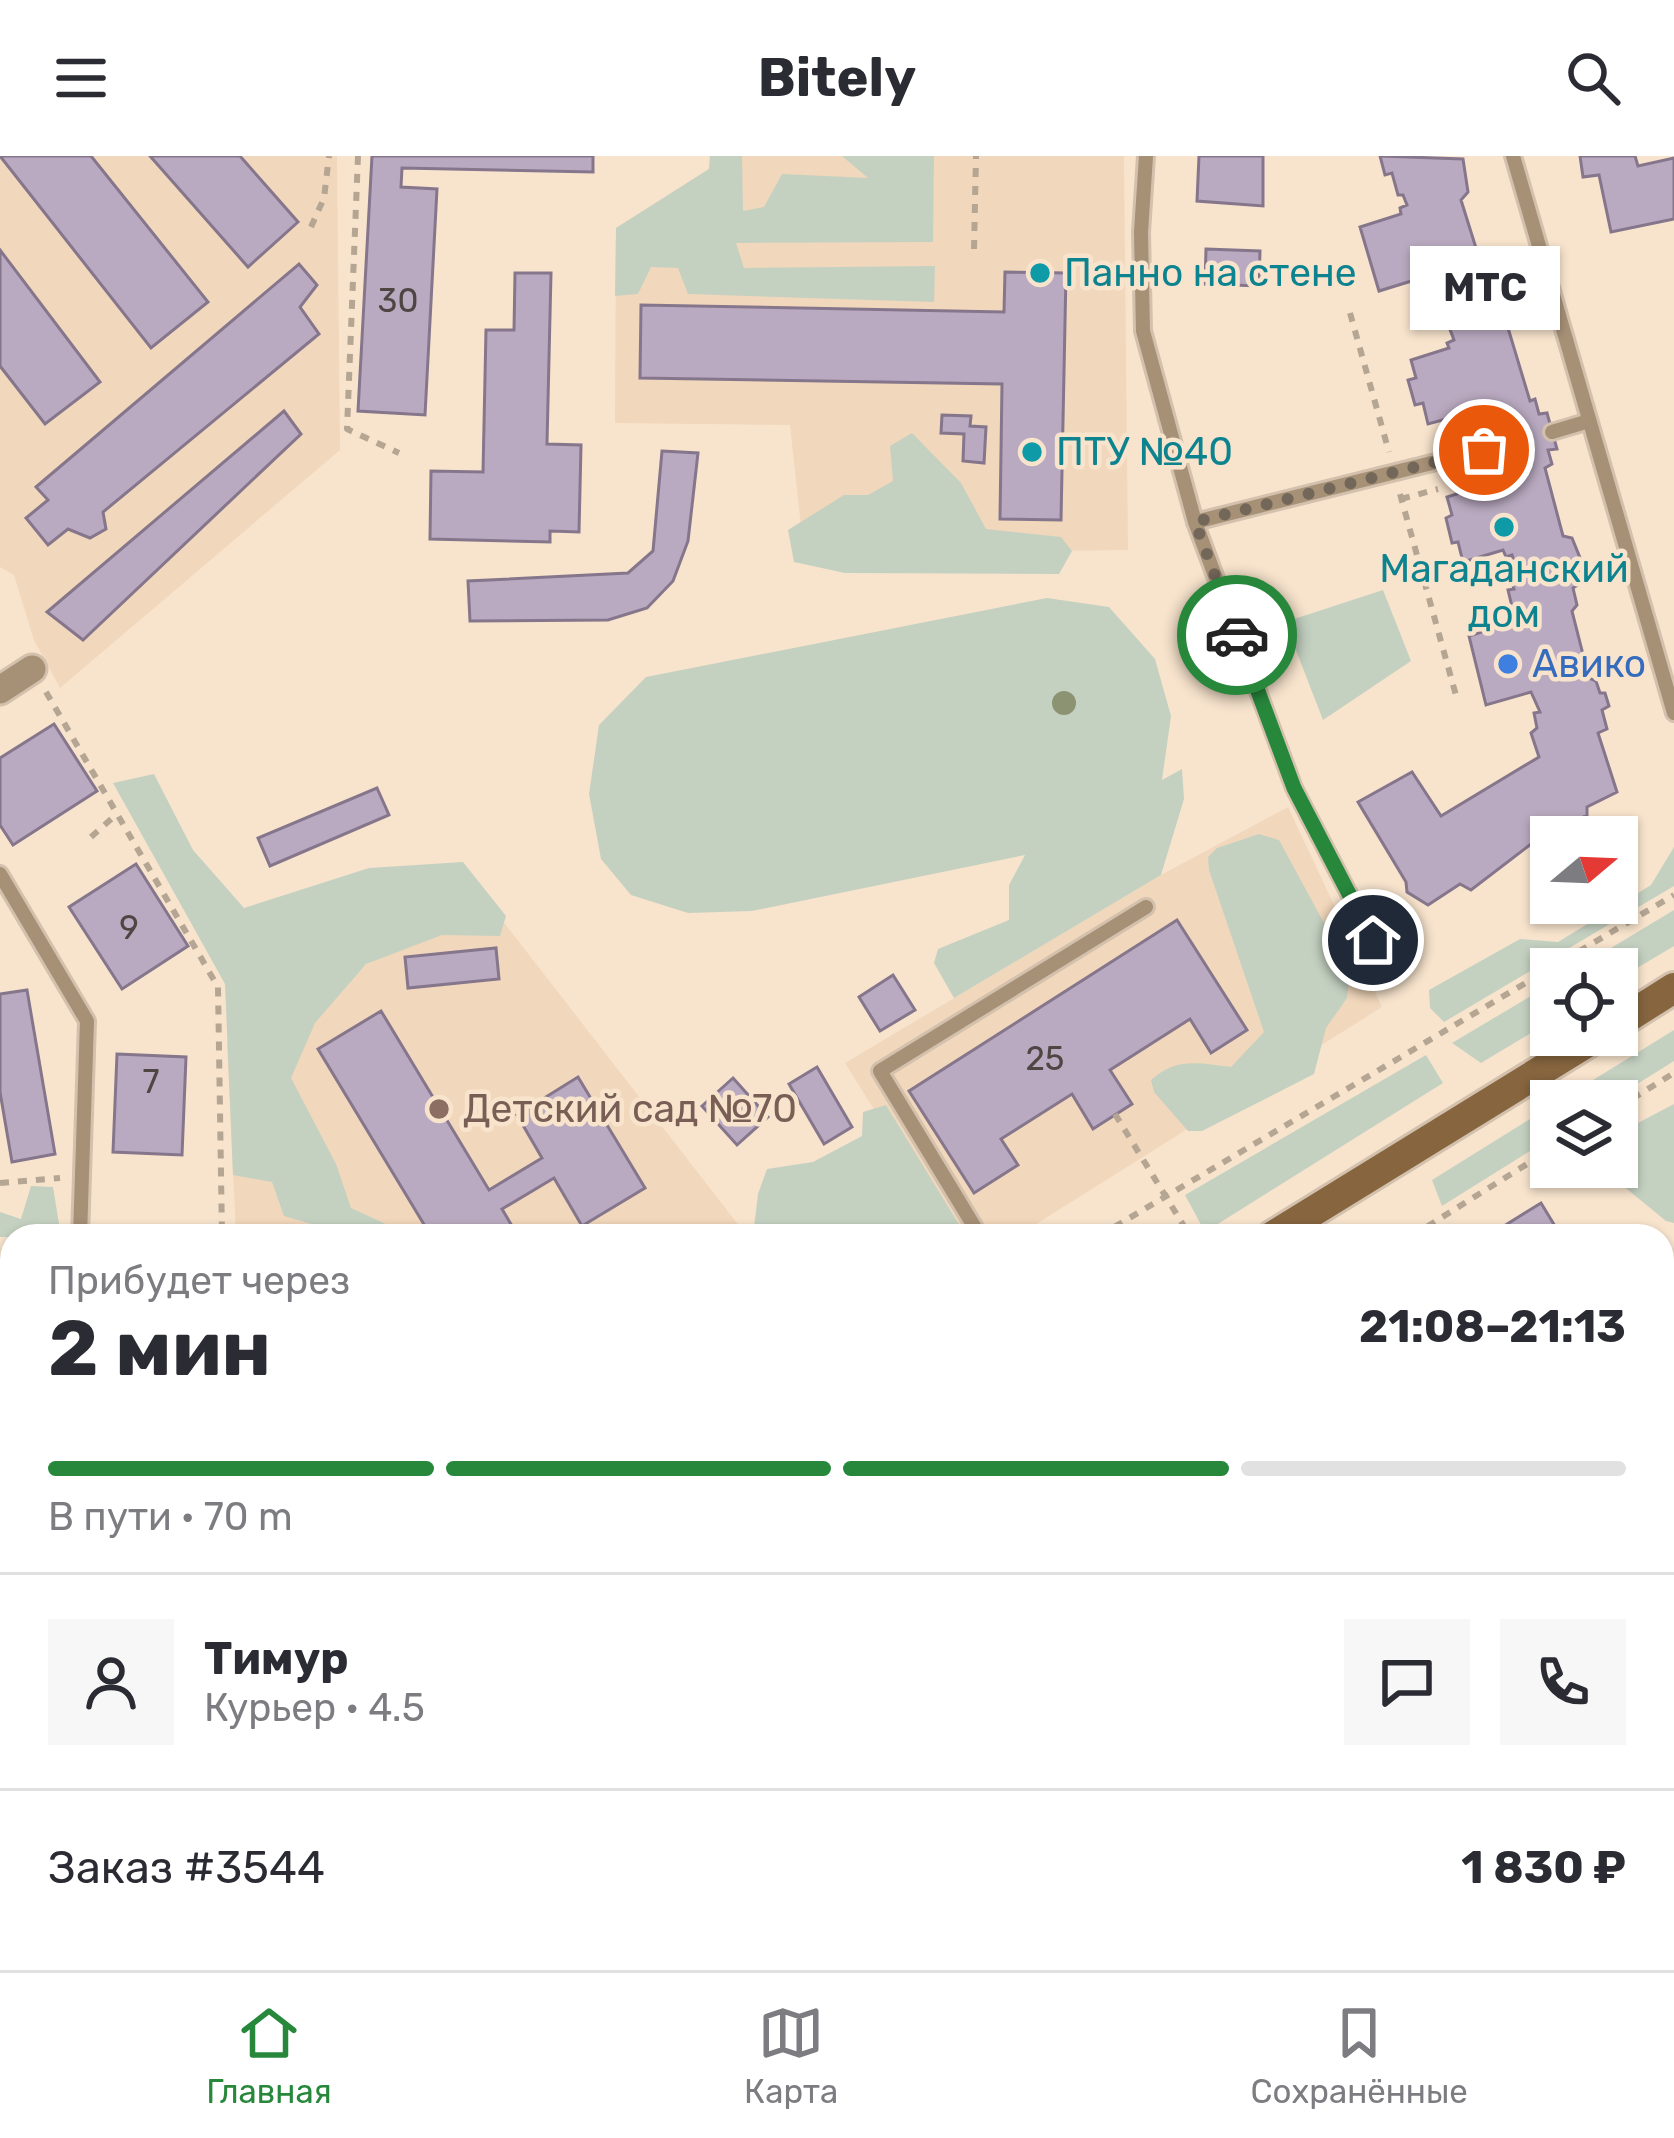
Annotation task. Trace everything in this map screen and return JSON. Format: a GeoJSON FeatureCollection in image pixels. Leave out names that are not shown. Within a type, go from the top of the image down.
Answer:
{"type":"FeatureCollection","features":[{"type":"Feature","properties":{"kind":"main road"},"geometry":{"type":"LineString","coordinates":[[1638,1011],[1674,988]]}},
{"type":"Feature","properties":{"kind":"main road"},"geometry":{"type":"LineString","coordinates":[[1292,1224],[1565,1056]]}},
{"type":"Feature","properties":{"kind":"street"},"geometry":{"type":"LineString","coordinates":[[0,690],[32,669]]}},
{"type":"Feature","properties":{"kind":"lane"},"geometry":{"type":"LineString","coordinates":[[1146,156],[1141,232],[1143,332],[1195,522],[1294,788],[1373,940]]}},
{"type":"Feature","properties":{"kind":"lane"},"geometry":{"type":"LineString","coordinates":[[1513,156],[1674,713]]}},
{"type":"Feature","properties":{"kind":"lane"},"geometry":{"type":"LineString","coordinates":[[1552,432],[1589,422]]}},
{"type":"Feature","properties":{"kind":"lane"},"geometry":{"type":"LineString","coordinates":[[1195,522],[1484,450]]}},
{"type":"Feature","properties":{"kind":"lane"},"geometry":{"type":"LineString","coordinates":[[0,874],[87,1021],[80,1224]]}},
{"type":"Feature","properties":{"kind":"lane"},"geometry":{"type":"LineString","coordinates":[[973,1224],[880,1071],[1146,908]]}},
{"type":"Feature","properties":{"kind":"path"},"geometry":{"type":"LineString","coordinates":[[311,227],[323,198],[329,156]]}},
{"type":"Feature","properties":{"kind":"path"},"geometry":{"type":"LineString","coordinates":[[358,156],[347,429],[399,453]]}},
{"type":"Feature","properties":{"kind":"path"},"geometry":{"type":"LineString","coordinates":[[974,249],[976,156]]}},
{"type":"Feature","properties":{"kind":"path"},"geometry":{"type":"LineString","coordinates":[[1401,499],[1444,488]]}},
{"type":"Feature","properties":{"kind":"path"},"geometry":{"type":"LineString","coordinates":[[1444,654],[1456,699]]}},
{"type":"Feature","properties":{"kind":"path"},"geometry":{"type":"LineString","coordinates":[[32,669],[218,987],[223,1224]]}},
{"type":"Feature","properties":{"kind":"path"},"geometry":{"type":"LineString","coordinates":[[91,837],[117,814]]}},
{"type":"Feature","properties":{"kind":"path"},"geometry":{"type":"LineString","coordinates":[[1120,1224],[1674,895]]}},
{"type":"Feature","properties":{"kind":"path"},"geometry":{"type":"LineString","coordinates":[[1638,1095],[1674,1073]]}},
{"type":"Feature","properties":{"kind":"path"},"geometry":{"type":"LineString","coordinates":[[1115,1114],[1183,1224]]}},
{"type":"Feature","properties":{"kind":"path"},"geometry":{"type":"LineString","coordinates":[[1431,1224],[1530,1162]]}},
{"type":"Feature","properties":{"kind":"path"},"geometry":{"type":"LineString","coordinates":[[0,1183],[82,1176]]}},
{"type":"Feature","properties":{"kind":"shaded area"},"geometry":{"type":"Polygon","coordinates":[[[0,156],[337,156],[340,450],[60,688],[34,640],[14,575],[0,567],[0,156]]]}},
{"type":"Feature","properties":{"kind":"shaded area"},"geometry":{"type":"Polygon","coordinates":[[[710,156],[1124,156],[1128,550],[804,554],[790,425],[615,423],[616,228],[709,169],[710,156]]]}},
{"type":"Feature","properties":{"kind":"shaded area"},"geometry":{"type":"Polygon","coordinates":[[[1288,807],[1382,1007],[1036,1224],[946,1224],[845,1063],[1161,875],[1288,807]]]}},
{"type":"Feature","properties":{"kind":"shaded area","name":"Детский сад №70"},"geometry":{"type":"Polygon","coordinates":[[[485,898],[738,1224],[235,1224],[227,1043],[485,898]]]}},
{"type":"Feature","properties":{"kind":"green space"},"geometry":{"type":"Polygon","coordinates":[[[710,156],[742,156],[743,211],[764,207],[782,174],[868,178],[842,156],[934,156],[933,242],[736,243],[744,268],[935,266],[934,302],[688,294],[678,268],[651,267],[638,294],[615,296],[616,228],[709,169],[710,156]]]}},
{"type":"Feature","properties":{"kind":"green space"},"geometry":{"type":"Polygon","coordinates":[[[912,433],[961,483],[986,529],[1061,537],[1072,551],[1059,574],[845,573],[794,562],[788,530],[844,495],[868,495],[893,481],[890,446],[912,433]]]}},
{"type":"Feature","properties":{"kind":"green space"},"geometry":{"type":"Polygon","coordinates":[[[1383,590],[1411,661],[1323,720],[1285,622],[1383,590]]]}},
{"type":"Feature","properties":{"kind":"green space"},"geometry":{"type":"Polygon","coordinates":[[[1047,598],[1109,607],[1155,659],[1171,716],[1162,780],[1182,769],[1184,799],[1161,875],[954,998],[934,963],[938,949],[1009,920],[1009,885],[1025,855],[752,911],[688,913],[631,895],[601,859],[589,794],[599,725],[646,677],[1047,598]]]}},
{"type":"Feature","properties":{"kind":"green space"},"geometry":{"type":"Polygon","coordinates":[[[154,774],[193,850],[244,908],[369,868],[463,862],[506,916],[500,936],[442,935],[366,964],[315,1023],[291,1078],[336,1164],[351,1208],[386,1224],[312,1224],[284,1216],[272,1182],[233,1175],[225,984],[113,783],[154,774]]]}},
{"type":"Feature","properties":{"kind":"green space"},"geometry":{"type":"Polygon","coordinates":[[[1259,834],[1279,840],[1350,971],[1347,998],[1326,1028],[1314,1074],[1202,1131],[1188,1131],[1154,1092],[1151,1080],[1179,1065],[1231,1067],[1264,1032],[1208,857],[1217,848],[1259,834]]]}},
{"type":"Feature","properties":{"kind":"green space"},"geometry":{"type":"Polygon","coordinates":[[[1674,847],[1674,886],[1638,907],[1638,893],[1651,885],[1674,847]]]}},
{"type":"Feature","properties":{"kind":"green space"},"geometry":{"type":"Polygon","coordinates":[[[1674,910],[1674,946],[1638,967],[1638,948],[1611,948],[1674,910]]]}},
{"type":"Feature","properties":{"kind":"green space"},"geometry":{"type":"Polygon","coordinates":[[[1587,924],[1610,924],[1569,948],[1530,948],[1530,971],[1444,1022],[1430,1008],[1429,990],[1520,939],[1558,942],[1587,924]]]}},
{"type":"Feature","properties":{"kind":"green space"},"geometry":{"type":"Polygon","coordinates":[[[1530,997],[1530,1034],[1481,1063],[1452,1043],[1530,997]]]}},
{"type":"Feature","properties":{"kind":"green space"},"geometry":{"type":"Polygon","coordinates":[[[1674,1030],[1674,1061],[1638,1084],[1593,1080],[1638,1056],[1674,1030]]]}},
{"type":"Feature","properties":{"kind":"green space"},"geometry":{"type":"Polygon","coordinates":[[[1426,1055],[1443,1083],[1218,1224],[1201,1224],[1185,1195],[1426,1055]]]}},
{"type":"Feature","properties":{"kind":"green space"},"geometry":{"type":"Polygon","coordinates":[[[1674,1104],[1674,1223],[1626,1188],[1638,1188],[1638,1123],[1674,1104]]]}},
{"type":"Feature","properties":{"kind":"green space"},"geometry":{"type":"Polygon","coordinates":[[[886,1105],[959,1224],[754,1224],[767,1169],[813,1162],[862,1136],[863,1112],[886,1105]]]}},
{"type":"Feature","properties":{"kind":"green space"},"geometry":{"type":"Polygon","coordinates":[[[1530,1119],[1530,1151],[1442,1206],[1432,1180],[1530,1119]]]}},
{"type":"Feature","properties":{"kind":"green space"},"geometry":{"type":"Polygon","coordinates":[[[31,1186],[53,1187],[59,1224],[0,1224],[0,1212],[21,1219],[31,1186]]]}},
{"type":"Feature","properties":{"kind":"building"},"geometry":{"type":"Polygon","coordinates":[[[0,156],[91,156],[208,302],[151,348],[0,156]]]}},
{"type":"Feature","properties":{"kind":"building"},"geometry":{"type":"Polygon","coordinates":[[[150,156],[240,156],[298,222],[248,267],[150,156]]]}},
{"type":"Feature","properties":{"kind":"building"},"geometry":{"type":"Polygon","coordinates":[[[372,156],[593,156],[593,172],[402,168],[401,187],[437,189],[425,415],[358,411],[372,156]]]}},
{"type":"Feature","properties":{"kind":"building"},"geometry":{"type":"Polygon","coordinates":[[[1199,156],[1263,156],[1263,206],[1197,201],[1199,156]]]}},
{"type":"Feature","properties":{"kind":"building","name":"Магаданский дом"},"geometry":{"type":"Polygon","coordinates":[[[1380,156],[1463,159],[1468,192],[1461,200],[1481,264],[1486,264],[1493,282],[1501,280],[1510,296],[1514,326],[1508,328],[1530,401],[1535,399],[1539,414],[1547,413],[1557,449],[1548,450],[1552,464],[1545,468],[1563,536],[1572,538],[1585,570],[1579,573],[1581,583],[1573,588],[1577,605],[1572,611],[1589,678],[1605,693],[1609,706],[1602,710],[1607,729],[1598,733],[1617,792],[1587,807],[1585,816],[1530,816],[1530,845],[1471,890],[1460,884],[1428,905],[1407,892],[1406,882],[1358,802],[1412,772],[1441,816],[1539,757],[1531,733],[1537,728],[1534,713],[1540,712],[1531,692],[1486,705],[1469,636],[1507,624],[1507,617],[1514,615],[1508,571],[1516,567],[1512,555],[1506,557],[1503,550],[1463,562],[1458,542],[1452,543],[1447,497],[1485,485],[1483,479],[1492,476],[1476,421],[1468,423],[1465,414],[1428,424],[1423,403],[1415,405],[1408,380],[1416,378],[1411,360],[1449,348],[1447,343],[1454,340],[1436,314],[1427,284],[1420,286],[1418,279],[1379,291],[1360,227],[1401,214],[1400,208],[1407,205],[1403,195],[1398,195],[1392,173],[1385,175],[1380,156]]]}},
{"type":"Feature","properties":{"kind":"building"},"geometry":{"type":"Polygon","coordinates":[[[1580,156],[1635,156],[1638,166],[1674,158],[1674,219],[1611,232],[1599,175],[1583,177],[1580,156]]]}},
{"type":"Feature","properties":{"kind":"building"},"geometry":{"type":"Polygon","coordinates":[[[1206,249],[1260,251],[1259,286],[1205,284],[1206,249]]]}},
{"type":"Feature","properties":{"kind":"building"},"geometry":{"type":"Polygon","coordinates":[[[0,250],[100,382],[45,424],[0,366],[0,250]]]}},
{"type":"Feature","properties":{"kind":"building"},"geometry":{"type":"Polygon","coordinates":[[[299,264],[317,285],[300,307],[319,334],[103,512],[106,529],[90,538],[68,529],[48,545],[26,518],[48,500],[36,487],[299,264]]]}},
{"type":"Feature","properties":{"kind":"building","name":"ПТУ №40"},"geometry":{"type":"Polygon","coordinates":[[[1005,272],[1066,273],[1061,520],[1000,519],[1002,384],[640,378],[641,305],[1004,312],[1005,272]]]}},
{"type":"Feature","properties":{"kind":"building"},"geometry":{"type":"Polygon","coordinates":[[[515,273],[551,273],[547,444],[581,445],[579,532],[550,531],[550,542],[430,539],[431,471],[483,472],[486,330],[514,330],[515,273]]]}},
{"type":"Feature","properties":{"kind":"building"},"geometry":{"type":"Polygon","coordinates":[[[284,411],[301,434],[83,640],[47,612],[284,411]]]}},
{"type":"Feature","properties":{"kind":"building"},"geometry":{"type":"Polygon","coordinates":[[[942,415],[971,416],[970,426],[986,427],[984,463],[963,461],[964,434],[941,433],[942,415]]]}},
{"type":"Feature","properties":{"kind":"building"},"geometry":{"type":"Polygon","coordinates":[[[662,451],[698,453],[688,541],[673,581],[647,608],[608,620],[470,621],[468,581],[628,573],[653,551],[662,451]]]}},
{"type":"Feature","properties":{"kind":"building"},"geometry":{"type":"Polygon","coordinates":[[[54,724],[97,791],[13,845],[0,825],[0,758],[54,724]]]}},
{"type":"Feature","properties":{"kind":"building"},"geometry":{"type":"Polygon","coordinates":[[[377,788],[389,815],[270,866],[258,838],[377,788]]]}},
{"type":"Feature","properties":{"kind":"building"},"geometry":{"type":"Polygon","coordinates":[[[136,864],[188,946],[122,989],[69,907],[136,864]]]}},
{"type":"Feature","properties":{"kind":"building"},"geometry":{"type":"Polygon","coordinates":[[[1177,920],[1247,1030],[1211,1053],[1190,1019],[1110,1070],[1132,1104],[1093,1129],[1072,1094],[1001,1139],[1018,1165],[974,1193],[909,1091],[1177,920]]]}},
{"type":"Feature","properties":{"kind":"building"},"geometry":{"type":"Polygon","coordinates":[[[496,948],[499,979],[408,988],[405,957],[496,948]]]}},
{"type":"Feature","properties":{"kind":"building"},"geometry":{"type":"Polygon","coordinates":[[[893,975],[915,1010],[880,1031],[859,997],[893,975]]]}},
{"type":"Feature","properties":{"kind":"building"},"geometry":{"type":"Polygon","coordinates":[[[27,990],[55,1154],[12,1162],[0,1092],[0,994],[27,990]]]}},
{"type":"Feature","properties":{"kind":"building"},"geometry":{"type":"Polygon","coordinates":[[[381,1011],[489,1190],[542,1158],[517,1115],[578,1077],[645,1188],[585,1224],[581,1224],[554,1178],[502,1209],[511,1224],[424,1224],[318,1049],[381,1011]]]}},
{"type":"Feature","properties":{"kind":"building"},"geometry":{"type":"Polygon","coordinates":[[[117,1054],[186,1057],[182,1155],[113,1152],[117,1054]]]}},
{"type":"Feature","properties":{"kind":"building"},"geometry":{"type":"Polygon","coordinates":[[[817,1067],[852,1127],[824,1144],[789,1084],[817,1067]]]}},
{"type":"Feature","properties":{"kind":"building"},"geometry":{"type":"Polygon","coordinates":[[[733,1078],[768,1117],[737,1145],[702,1106],[733,1078]]]}},
{"type":"Feature","properties":{"kind":"building"},"geometry":{"type":"Polygon","coordinates":[[[1541,1203],[1554,1224],[1507,1224],[1541,1203]]]}},
{"type":"Feature","properties":{"kind":"way so far"},"geometry":{"type":"LineString","coordinates":[[1237,635],[1195,522],[1484,450]]}},
{"type":"Feature","properties":{"kind":"place","name":"Панно на стене"},"geometry":{"type":"Point","coordinates":[1040,273]}},
{"type":"Feature","properties":{"kind":"place","name":"МТС"},"geometry":{"type":"Point","coordinates":[1484,450]}},
{"type":"Feature","properties":{"kind":"place","name":"ПТУ №40"},"geometry":{"type":"Point","coordinates":[1032,452]}},
{"type":"Feature","properties":{"kind":"place","name":"Магаданский дом"},"geometry":{"type":"Point","coordinates":[1504,527]}},
{"type":"Feature","properties":{"kind":"place","name":"Авико"},"geometry":{"type":"Point","coordinates":[1508,664]}},
{"type":"Feature","properties":{"kind":"place","name":"Детский сад №70"},"geometry":{"type":"Point","coordinates":[439,1109]}},
{"type":"Feature","properties":{"kind":"route"},"geometry":{"type":"LineString","coordinates":[[1237,635],[1294,788],[1373,940]]}}]}
